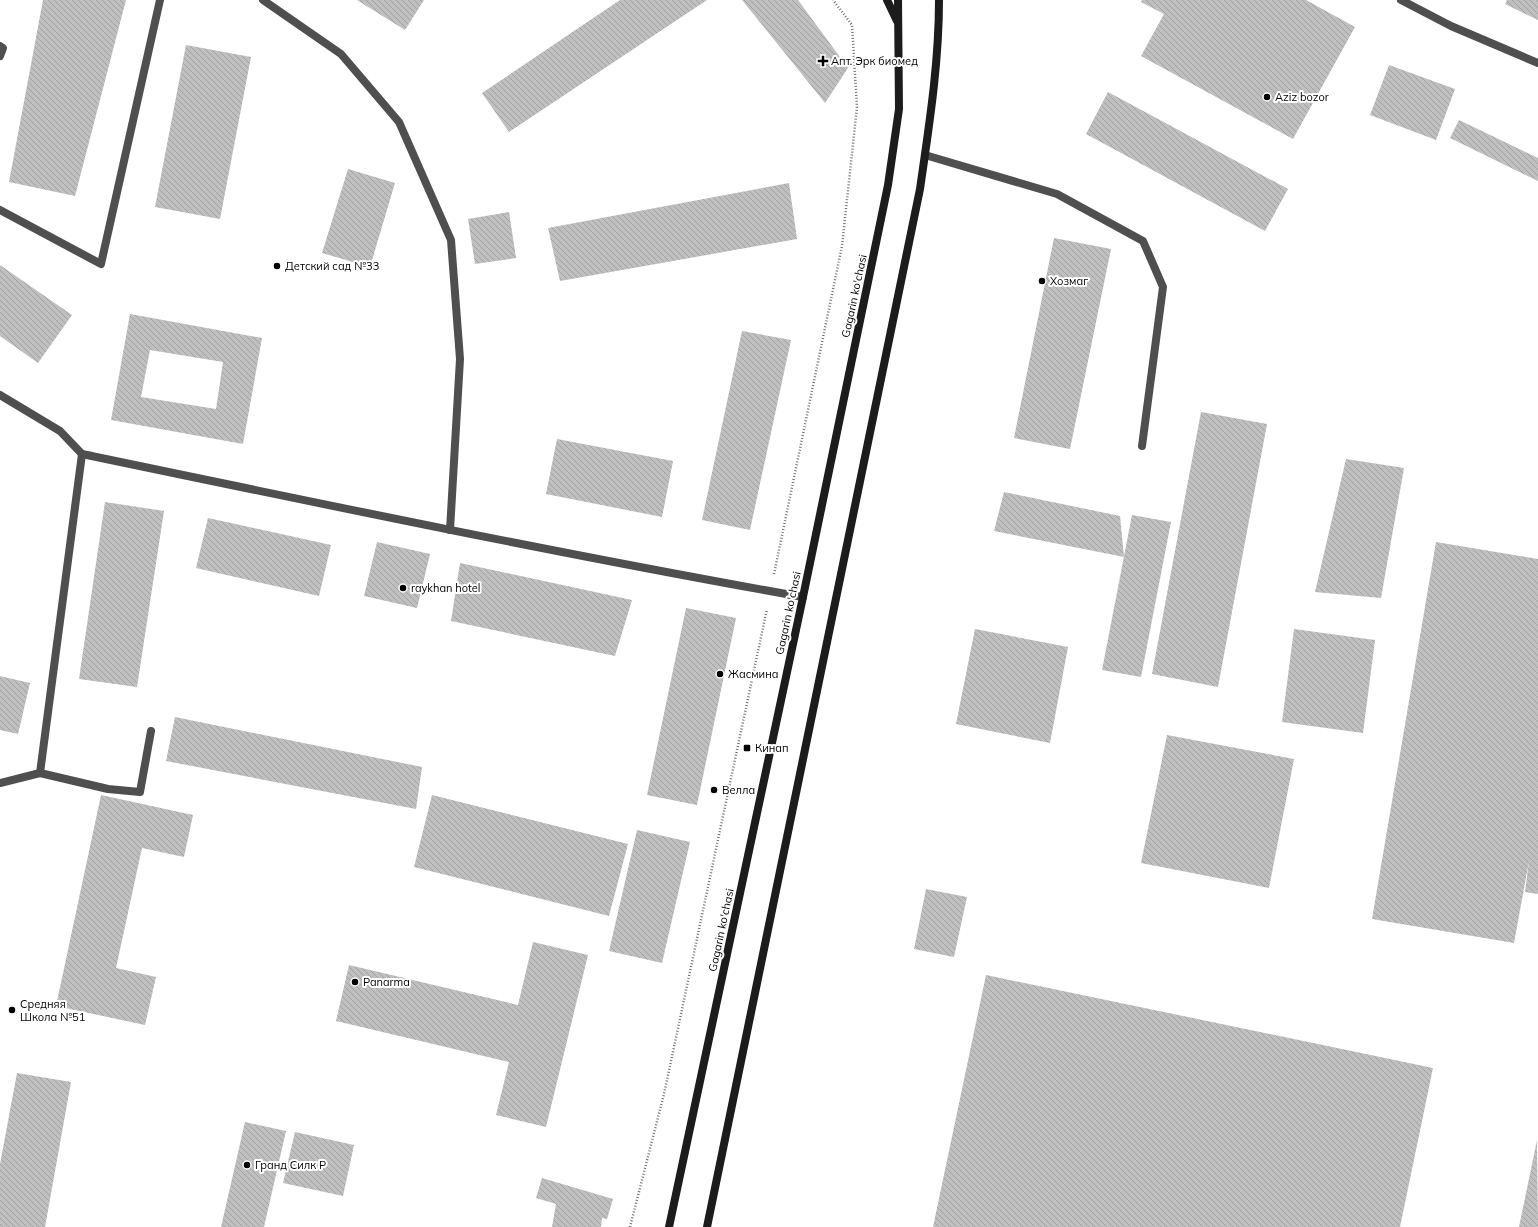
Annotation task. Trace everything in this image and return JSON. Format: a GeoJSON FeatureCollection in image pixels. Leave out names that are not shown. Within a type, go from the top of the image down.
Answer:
{"type":"FeatureCollection","features":[{"type":"Feature","properties":{"kind":"main road"},"geometry":{"type":"LineString","coordinates":[[887,0],[898,23]]}},
{"type":"Feature","properties":{"kind":"main road","name":"Gagarin ko'chasi"},"geometry":{"type":"LineString","coordinates":[[669,1227],[803,597],[888,185],[899,109],[898,0]]}},
{"type":"Feature","properties":{"kind":"main road"},"geometry":{"type":"LineString","coordinates":[[707,1227],[919,197],[934,95],[939,20],[938,0]]}},
{"type":"Feature","properties":{"kind":"lane"},"geometry":{"type":"LineString","coordinates":[[0,210],[101,264],[160,0]]}},
{"type":"Feature","properties":{"kind":"lane"},"geometry":{"type":"LineString","coordinates":[[263,0],[341,54],[399,122],[451,240],[460,359],[450,530]]}},
{"type":"Feature","properties":{"kind":"lane"},"geometry":{"type":"LineString","coordinates":[[1401,0],[1452,26],[1538,63]]}},
{"type":"Feature","properties":{"kind":"lane"},"geometry":{"type":"LineString","coordinates":[[0,46],[3,48],[0,56]]}},
{"type":"Feature","properties":{"kind":"lane"},"geometry":{"type":"LineString","coordinates":[[925,155],[1058,194],[1143,241],[1163,287],[1142,446]]}},
{"type":"Feature","properties":{"kind":"lane"},"geometry":{"type":"LineString","coordinates":[[0,395],[60,431],[82,454],[450,530],[803,597]]}},
{"type":"Feature","properties":{"kind":"lane"},"geometry":{"type":"LineString","coordinates":[[40,773],[82,454]]}},
{"type":"Feature","properties":{"kind":"lane"},"geometry":{"type":"LineString","coordinates":[[0,783],[40,773],[108,789],[140,792],[152,731]]}},
{"type":"Feature","properties":{"kind":"path"},"geometry":{"type":"LineString","coordinates":[[630,1227],[666,1086],[842,246],[857,107],[852,24],[833,0]]}},
{"type":"Feature","properties":{"kind":"building"},"geometry":{"type":"Polygon","coordinates":[[[43,0],[126,0],[75,196],[9,182],[43,0]]]}},
{"type":"Feature","properties":{"kind":"building"},"geometry":{"type":"Polygon","coordinates":[[[357,0],[424,0],[405,30],[357,0]]]}},
{"type":"Feature","properties":{"kind":"building"},"geometry":{"type":"Polygon","coordinates":[[[620,0],[707,0],[509,132],[482,93],[620,0]]]}},
{"type":"Feature","properties":{"kind":"building"},"geometry":{"type":"Polygon","coordinates":[[[742,0],[798,0],[848,68],[825,103],[742,0]]]}},
{"type":"Feature","properties":{"kind":"building","name":"Aziz bozor"},"geometry":{"type":"Polygon","coordinates":[[[1142,0],[1306,0],[1355,27],[1293,139],[1141,56],[1164,14],[1141,2],[1142,0]]]}},
{"type":"Feature","properties":{"kind":"building"},"geometry":{"type":"Polygon","coordinates":[[[1507,0],[1538,0],[1538,20],[1505,4],[1507,0]]]}},
{"type":"Feature","properties":{"kind":"building"},"geometry":{"type":"Polygon","coordinates":[[[186,45],[251,57],[220,219],[155,207],[186,45]]]}},
{"type":"Feature","properties":{"kind":"building"},"geometry":{"type":"Polygon","coordinates":[[[1389,65],[1455,89],[1436,140],[1370,115],[1389,65]]]}},
{"type":"Feature","properties":{"kind":"building"},"geometry":{"type":"Polygon","coordinates":[[[1108,92],[1288,189],[1265,231],[1086,134],[1108,92]]]}},
{"type":"Feature","properties":{"kind":"building"},"geometry":{"type":"Polygon","coordinates":[[[1459,120],[1538,158],[1538,181],[1450,138],[1459,120]]]}},
{"type":"Feature","properties":{"kind":"building"},"geometry":{"type":"Polygon","coordinates":[[[348,169],[395,183],[370,267],[322,253],[348,169]]]}},
{"type":"Feature","properties":{"kind":"building"},"geometry":{"type":"Polygon","coordinates":[[[789,183],[797,239],[560,281],[548,228],[789,183]]]}},
{"type":"Feature","properties":{"kind":"building"},"geometry":{"type":"Polygon","coordinates":[[[509,212],[516,258],[475,264],[468,219],[509,212]]]}},
{"type":"Feature","properties":{"kind":"building"},"geometry":{"type":"Polygon","coordinates":[[[1054,238],[1111,249],[1070,449],[1014,438],[1054,238]]]}},
{"type":"Feature","properties":{"kind":"building"},"geometry":{"type":"Polygon","coordinates":[[[0,265],[72,315],[38,363],[0,336],[0,265]]]}},
{"type":"Feature","properties":{"kind":"building"},"geometry":{"type":"Polygon","coordinates":[[[130,314],[262,338],[243,444],[111,420],[130,314]],[[150,350],[141,397],[216,409],[223,362],[150,350]]]}},
{"type":"Feature","properties":{"kind":"building"},"geometry":{"type":"Polygon","coordinates":[[[742,331],[791,340],[750,530],[702,520],[742,331]]]}},
{"type":"Feature","properties":{"kind":"building"},"geometry":{"type":"Polygon","coordinates":[[[1201,412],[1267,424],[1218,687],[1152,674],[1201,412]]]}},
{"type":"Feature","properties":{"kind":"building"},"geometry":{"type":"Polygon","coordinates":[[[557,439],[673,461],[662,517],[546,494],[557,439]]]}},
{"type":"Feature","properties":{"kind":"building"},"geometry":{"type":"Polygon","coordinates":[[[1346,459],[1404,468],[1381,598],[1315,592],[1346,459]]]}},
{"type":"Feature","properties":{"kind":"building"},"geometry":{"type":"Polygon","coordinates":[[[1004,492],[1120,516],[1124,557],[994,531],[1004,492]]]}},
{"type":"Feature","properties":{"kind":"building"},"geometry":{"type":"Polygon","coordinates":[[[105,502],[164,511],[137,687],[79,679],[105,502]]]}},
{"type":"Feature","properties":{"kind":"building"},"geometry":{"type":"Polygon","coordinates":[[[1132,515],[1171,522],[1141,677],[1102,670],[1132,515]]]}},
{"type":"Feature","properties":{"kind":"building"},"geometry":{"type":"Polygon","coordinates":[[[208,518],[331,545],[319,596],[196,568],[208,518]]]}},
{"type":"Feature","properties":{"kind":"building"},"geometry":{"type":"Polygon","coordinates":[[[377,542],[430,554],[417,608],[364,596],[377,542]]]}},
{"type":"Feature","properties":{"kind":"building"},"geometry":{"type":"Polygon","coordinates":[[[1436,542],[1538,559],[1538,894],[1525,892],[1529,861],[1514,943],[1372,919],[1436,542]]]}},
{"type":"Feature","properties":{"kind":"building"},"geometry":{"type":"Polygon","coordinates":[[[460,563],[632,600],[615,656],[451,621],[460,563]]]}},
{"type":"Feature","properties":{"kind":"building"},"geometry":{"type":"Polygon","coordinates":[[[686,608],[736,618],[697,805],[647,795],[686,608]]]}},
{"type":"Feature","properties":{"kind":"building"},"geometry":{"type":"Polygon","coordinates":[[[975,629],[1068,647],[1050,743],[956,724],[975,629]]]}},
{"type":"Feature","properties":{"kind":"building"},"geometry":{"type":"Polygon","coordinates":[[[1294,629],[1375,640],[1363,733],[1282,722],[1294,629]]]}},
{"type":"Feature","properties":{"kind":"building"},"geometry":{"type":"Polygon","coordinates":[[[0,676],[30,683],[18,734],[0,730],[0,676]]]}},
{"type":"Feature","properties":{"kind":"building"},"geometry":{"type":"Polygon","coordinates":[[[175,717],[422,767],[416,809],[166,761],[175,717]]]}},
{"type":"Feature","properties":{"kind":"building"},"geometry":{"type":"Polygon","coordinates":[[[1167,735],[1294,759],[1269,888],[1141,863],[1167,735]]]}},
{"type":"Feature","properties":{"kind":"building"},"geometry":{"type":"Polygon","coordinates":[[[101,795],[193,815],[184,857],[142,848],[116,968],[156,977],[145,1025],[56,1006],[101,795]]]}},
{"type":"Feature","properties":{"kind":"building"},"geometry":{"type":"Polygon","coordinates":[[[432,795],[628,844],[609,916],[414,867],[432,795]]]}},
{"type":"Feature","properties":{"kind":"building"},"geometry":{"type":"Polygon","coordinates":[[[637,830],[690,842],[662,963],[609,951],[637,830]]]}},
{"type":"Feature","properties":{"kind":"building"},"geometry":{"type":"Polygon","coordinates":[[[926,889],[967,897],[954,957],[914,949],[926,889]]]}},
{"type":"Feature","properties":{"kind":"building"},"geometry":{"type":"Polygon","coordinates":[[[533,942],[588,955],[546,1127],[496,1115],[509,1062],[336,1021],[349,965],[518,1005],[533,942]]]}},
{"type":"Feature","properties":{"kind":"building"},"geometry":{"type":"Polygon","coordinates":[[[986,975],[1433,1068],[1400,1227],[933,1227],[986,975]]]}},
{"type":"Feature","properties":{"kind":"building"},"geometry":{"type":"Polygon","coordinates":[[[17,1073],[71,1082],[45,1227],[0,1227],[0,1164],[17,1073]]]}},
{"type":"Feature","properties":{"kind":"building"},"geometry":{"type":"Polygon","coordinates":[[[245,1122],[286,1131],[264,1227],[221,1227],[245,1122]]]}},
{"type":"Feature","properties":{"kind":"building"},"geometry":{"type":"Polygon","coordinates":[[[295,1132],[354,1145],[343,1196],[283,1183],[295,1132]]]}},
{"type":"Feature","properties":{"kind":"building"},"geometry":{"type":"Polygon","coordinates":[[[1537,1140],[1538,1227],[1519,1227],[1537,1140]]]}},
{"type":"Feature","properties":{"kind":"building"},"geometry":{"type":"Polygon","coordinates":[[[542,1178],[613,1199],[607,1219],[602,1218],[601,1227],[552,1227],[556,1204],[536,1198],[542,1178]]]}},
{"type":"Feature","properties":{"kind":"place","name":"Апт. Эрк биомед"},"geometry":{"type":"Point","coordinates":[823,61]}},
{"type":"Feature","properties":{"kind":"place","name":"Aziz bozor"},"geometry":{"type":"Point","coordinates":[1267,97]}},
{"type":"Feature","properties":{"kind":"place","name":"Детский сад №33"},"geometry":{"type":"Point","coordinates":[277,266]}},
{"type":"Feature","properties":{"kind":"place","name":"Хозмаг"},"geometry":{"type":"Point","coordinates":[1042,281]}},
{"type":"Feature","properties":{"kind":"place","name":"raykhan hotel"},"geometry":{"type":"Point","coordinates":[403,588]}},
{"type":"Feature","properties":{"kind":"place","name":"Жасмина"},"geometry":{"type":"Point","coordinates":[720,674]}},
{"type":"Feature","properties":{"kind":"place","name":"Кинап"},"geometry":{"type":"Point","coordinates":[747,748]}},
{"type":"Feature","properties":{"kind":"place","name":"Велла"},"geometry":{"type":"Point","coordinates":[714,790]}},
{"type":"Feature","properties":{"kind":"place","name":"Panarma"},"geometry":{"type":"Point","coordinates":[355,982]}},
{"type":"Feature","properties":{"kind":"place","name":"Средняя Школа №51"},"geometry":{"type":"Point","coordinates":[12,1010]}},
{"type":"Feature","properties":{"kind":"place","name":"Гранд Силк Р"},"geometry":{"type":"Point","coordinates":[247,1165]}}]}
